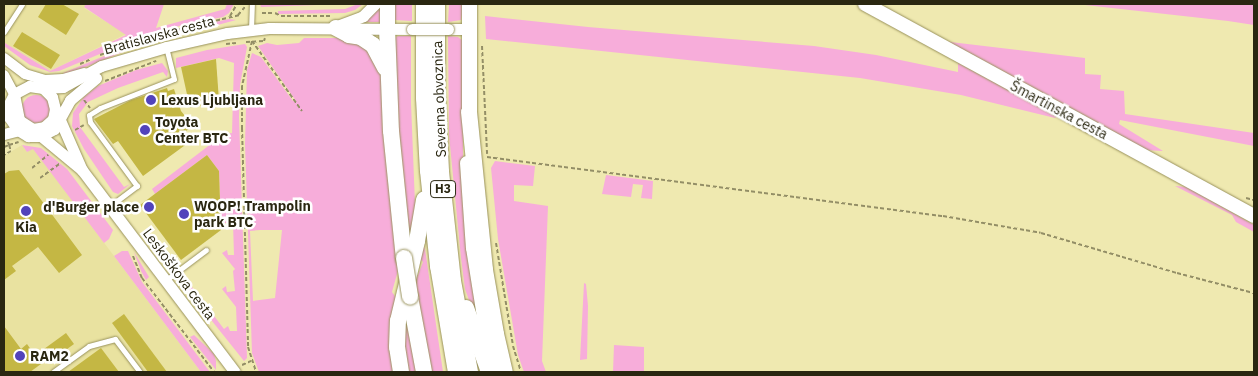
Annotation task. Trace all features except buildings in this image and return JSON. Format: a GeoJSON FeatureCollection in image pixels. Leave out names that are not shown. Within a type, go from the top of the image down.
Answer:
{"type":"FeatureCollection","features":[{"type":"Feature","properties":{"kind":"highway","name":"Severna obvoznica"},"geometry":{"type":"LineString","coordinates":[[424,4],[424,98],[428,170],[438,266],[456,372]]}},
{"type":"Feature","properties":{"kind":"highway","name":"Severna obvoznica"},"geometry":{"type":"LineString","coordinates":[[437,4],[439,137],[447,232],[470,372]]}},
{"type":"Feature","properties":{"kind":"highway"},"geometry":{"type":"LineString","coordinates":[[337,22],[349,35],[361,37],[373,45],[381,57],[388,74]]}},
{"type":"Feature","properties":{"kind":"highway"},"geometry":{"type":"LineString","coordinates":[[387,28],[395,178],[404,258],[424,372]]}},
{"type":"Feature","properties":{"kind":"highway"},"geometry":{"type":"LineString","coordinates":[[469,112],[485,270],[496,334],[505,372]]}},
{"type":"Feature","properties":{"kind":"highway"},"geometry":{"type":"LineString","coordinates":[[401,372],[397,339],[398,321],[421,224],[428,170]]}},
{"type":"Feature","properties":{"kind":"highway"},"geometry":{"type":"LineString","coordinates":[[447,232],[466,307],[489,372]]}},
{"type":"Feature","properties":{"kind":"main road"},"geometry":{"type":"LineString","coordinates":[[387,4],[387,28]]}},
{"type":"Feature","properties":{"kind":"main road"},"geometry":{"type":"LineString","coordinates":[[469,4],[469,112],[466,143],[472,240],[485,326],[496,372]]}},
{"type":"Feature","properties":{"kind":"main road","name":"Šmartinska cesta"},"geometry":{"type":"LineString","coordinates":[[865,4],[1254,216]]}},
{"type":"Feature","properties":{"kind":"street"},"geometry":{"type":"LineString","coordinates":[[337,22],[363,16],[375,4]]}},
{"type":"Feature","properties":{"kind":"street","name":"Bratislavska cesta"},"geometry":{"type":"LineString","coordinates":[[38,87],[62,88],[94,78],[125,61],[251,36],[337,22],[387,28],[468,29]]}},
{"type":"Feature","properties":{"kind":"street"},"geometry":{"type":"LineString","coordinates":[[4,58],[25,74],[45,80],[94,78]]}},
{"type":"Feature","properties":{"kind":"street"},"geometry":{"type":"LineString","coordinates":[[4,66],[52,97],[57,118]]}},
{"type":"Feature","properties":{"kind":"street"},"geometry":{"type":"LineString","coordinates":[[4,76],[24,131]]}},
{"type":"Feature","properties":{"kind":"street"},"geometry":{"type":"LineString","coordinates":[[38,87],[12,98],[6,116],[24,131],[41,136],[50,133],[73,89],[94,78]]}},
{"type":"Feature","properties":{"kind":"street"},"geometry":{"type":"LineString","coordinates":[[4,86],[12,98]]}},
{"type":"Feature","properties":{"kind":"street"},"geometry":{"type":"LineString","coordinates":[[4,134],[44,127],[57,118]]}},
{"type":"Feature","properties":{"kind":"street","name":"Leskoškova cesta"},"geometry":{"type":"LineString","coordinates":[[57,118],[68,150],[234,370]]}},
{"type":"Feature","properties":{"kind":"street"},"geometry":{"type":"LineString","coordinates":[[6,142],[24,131]]}},
{"type":"Feature","properties":{"kind":"street","name":"Leskoškova cesta"},"geometry":{"type":"LineString","coordinates":[[41,136],[80,165]]}},
{"type":"Feature","properties":{"kind":"lane"},"geometry":{"type":"LineString","coordinates":[[4,32],[22,4]]}},
{"type":"Feature","properties":{"kind":"lane"},"geometry":{"type":"LineString","coordinates":[[251,36],[252,4]]}},
{"type":"Feature","properties":{"kind":"lane"},"geometry":{"type":"LineString","coordinates":[[109,206],[137,186],[90,122],[89,115],[92,112],[174,79],[167,52]]}},
{"type":"Feature","properties":{"kind":"lane"},"geometry":{"type":"LineString","coordinates":[[165,280],[206,250]]}},
{"type":"Feature","properties":{"kind":"lane"},"geometry":{"type":"LineString","coordinates":[[53,372],[89,346],[115,339],[140,372]]}},
{"type":"Feature","properties":{"kind":"path","name":"Bratislavska cesta"},"geometry":{"type":"LineString","coordinates":[[230,16],[238,4]]}},
{"type":"Feature","properties":{"kind":"path","name":"Bratislavska cesta"},"geometry":{"type":"LineString","coordinates":[[75,66],[131,42],[239,15],[246,4]]}},
{"type":"Feature","properties":{"kind":"path"},"geometry":{"type":"LineString","coordinates":[[262,13],[275,13],[281,16],[337,22]]}},
{"type":"Feature","properties":{"kind":"path","name":"Bratislavska cesta"},"geometry":{"type":"LineString","coordinates":[[218,46],[251,36],[264,40]]}},
{"type":"Feature","properties":{"kind":"path"},"geometry":{"type":"LineString","coordinates":[[251,36],[242,86],[248,347],[256,372]]}},
{"type":"Feature","properties":{"kind":"path"},"geometry":{"type":"LineString","coordinates":[[482,40],[488,166]]}},
{"type":"Feature","properties":{"kind":"path"},"geometry":{"type":"LineString","coordinates":[[257,50],[302,111]]}},
{"type":"Feature","properties":{"kind":"path","name":"Bratislavska cesta"},"geometry":{"type":"LineString","coordinates":[[94,78],[167,52]]}},
{"type":"Feature","properties":{"kind":"path"},"geometry":{"type":"LineString","coordinates":[[81,96],[92,112]]}},
{"type":"Feature","properties":{"kind":"path"},"geometry":{"type":"LineString","coordinates":[[72,133],[90,122]]}},
{"type":"Feature","properties":{"kind":"path"},"geometry":{"type":"LineString","coordinates":[[4,147],[6,142]]}},
{"type":"Feature","properties":{"kind":"path"},"geometry":{"type":"LineString","coordinates":[[4,155],[11,151],[6,142]]}},
{"type":"Feature","properties":{"kind":"path"},"geometry":{"type":"LineString","coordinates":[[32,168],[52,152]]}},
{"type":"Feature","properties":{"kind":"path"},"geometry":{"type":"LineString","coordinates":[[487,157],[933,214],[1041,233],[1177,273],[1254,293]]}},
{"type":"Feature","properties":{"kind":"path"},"geometry":{"type":"LineString","coordinates":[[40,178],[62,161]]}},
{"type":"Feature","properties":{"kind":"path"},"geometry":{"type":"LineString","coordinates":[[495,238],[513,346],[521,372]]}},
{"type":"Feature","properties":{"kind":"path","name":"Leskoškova cesta"},"geometry":{"type":"LineString","coordinates":[[133,254],[142,278],[214,372]]}},
{"type":"Feature","properties":{"kind":"path"},"geometry":{"type":"LineString","coordinates":[[234,370],[251,361]]}},
{"type":"Feature","properties":{"kind":"shaded area"},"geometry":{"type":"Polygon","coordinates":[[[4,4],[86,4],[84,8],[126,34],[50,71],[5,43],[4,45],[4,4]]]}},
{"type":"Feature","properties":{"kind":"shaded area"},"geometry":{"type":"Polygon","coordinates":[[[86,4],[164,4],[156,28],[225,9],[227,4],[234,4],[229,13],[223,17],[179,26],[131,41],[59,71],[50,72],[30,65],[4,46],[5,43],[50,71],[126,35],[84,7],[86,4]]]}},
{"type":"Feature","properties":{"kind":"shaded area"},"geometry":{"type":"Polygon","coordinates":[[[260,4],[345,4],[261,7],[260,4]]]}},
{"type":"Feature","properties":{"kind":"shaded area"},"geometry":{"type":"Polygon","coordinates":[[[363,4],[355,10],[345,13],[278,14],[278,11],[345,9],[363,4]]]}},
{"type":"Feature","properties":{"kind":"shaded area"},"geometry":{"type":"Polygon","coordinates":[[[380,4],[381,22],[366,22],[365,21],[380,4]]]}},
{"type":"Feature","properties":{"kind":"shaded area"},"geometry":{"type":"Polygon","coordinates":[[[392,4],[412,4],[412,21],[394,20],[392,4]]]}},
{"type":"Feature","properties":{"kind":"shaded area"},"geometry":{"type":"Polygon","coordinates":[[[449,4],[464,4],[461,20],[448,22],[449,4]]]}},
{"type":"Feature","properties":{"kind":"shaded area"},"geometry":{"type":"Polygon","coordinates":[[[1076,4],[1254,4],[1254,25],[1228,21],[1076,4]]]}},
{"type":"Feature","properties":{"kind":"shaded area"},"geometry":{"type":"Polygon","coordinates":[[[485,16],[588,27],[814,46],[876,55],[958,72],[958,63],[1057,116],[1055,118],[961,95],[860,78],[486,39],[485,16]]]}},
{"type":"Feature","properties":{"kind":"shaded area"},"geometry":{"type":"Polygon","coordinates":[[[229,19],[236,20],[133,48],[63,76],[63,73],[133,44],[179,30],[229,19]]]}},
{"type":"Feature","properties":{"kind":"shaded area"},"geometry":{"type":"Polygon","coordinates":[[[398,36],[411,36],[411,103],[415,204],[411,247],[398,138],[395,38],[398,36]]]}},
{"type":"Feature","properties":{"kind":"shaded area"},"geometry":{"type":"Polygon","coordinates":[[[448,36],[458,37],[463,41],[463,158],[483,339],[465,289],[461,258],[449,135],[448,36]]]}},
{"type":"Feature","properties":{"kind":"shaded area"},"geometry":{"type":"Polygon","coordinates":[[[304,38],[345,38],[363,44],[382,72],[399,267],[392,292],[397,299],[395,372],[259,372],[252,353],[245,144],[247,70],[252,53],[261,57],[293,101],[296,101],[258,46],[267,43],[277,45],[299,43],[304,38]],[[282,230],[250,231],[253,301],[275,298],[282,230]]]}},
{"type":"Feature","properties":{"kind":"shaded area"},"geometry":{"type":"Polygon","coordinates":[[[942,41],[1085,58],[1085,74],[1101,75],[1100,89],[1124,91],[1125,114],[1254,133],[1254,146],[1120,120],[1119,124],[1163,151],[1144,150],[942,41]]]}},
{"type":"Feature","properties":{"kind":"shaded area"},"geometry":{"type":"Polygon","coordinates":[[[245,44],[247,47],[240,85],[239,117],[247,358],[244,361],[180,281],[182,274],[224,329],[228,326],[230,331],[237,331],[236,307],[222,289],[226,286],[227,292],[235,291],[233,271],[235,269],[222,253],[227,250],[228,255],[234,255],[233,223],[221,223],[219,171],[207,155],[155,194],[152,189],[224,134],[232,133],[234,63],[219,58],[176,68],[176,58],[207,50],[245,44]]]}},
{"type":"Feature","properties":{"kind":"shaded area"},"geometry":{"type":"Polygon","coordinates":[[[162,63],[168,71],[167,77],[163,72],[118,88],[88,102],[79,114],[80,127],[124,187],[130,184],[118,194],[113,192],[84,149],[72,126],[73,113],[84,97],[98,86],[136,70],[162,63]]]}},
{"type":"Feature","properties":{"kind":"shaded area"},"geometry":{"type":"Polygon","coordinates":[[[36,95],[46,99],[50,109],[46,119],[36,123],[26,119],[22,109],[26,99],[36,95]]]}},
{"type":"Feature","properties":{"kind":"shaded area"},"geometry":{"type":"Polygon","coordinates":[[[22,145],[27,152],[33,148],[201,372],[4,372],[4,156],[22,145]]]}},
{"type":"Feature","properties":{"kind":"shaded area"},"geometry":{"type":"Polygon","coordinates":[[[22,145],[41,148],[67,169],[113,230],[109,239],[104,243],[33,149],[27,152],[22,145]]]}},
{"type":"Feature","properties":{"kind":"shaded area"},"geometry":{"type":"Polygon","coordinates":[[[495,161],[535,166],[533,186],[514,185],[514,201],[548,206],[542,361],[546,372],[524,372],[518,355],[498,239],[491,168],[495,161]]]}},
{"type":"Feature","properties":{"kind":"shaded area"},"geometry":{"type":"Polygon","coordinates":[[[606,175],[653,181],[652,199],[641,198],[643,185],[633,184],[631,197],[602,194],[606,175]]]}},
{"type":"Feature","properties":{"kind":"shaded area"},"geometry":{"type":"Polygon","coordinates":[[[1175,186],[1187,187],[1254,225],[1254,232],[1236,222],[1232,215],[1175,186]]]}},
{"type":"Feature","properties":{"kind":"shaded area"},"geometry":{"type":"Polygon","coordinates":[[[424,246],[443,372],[429,372],[414,285],[423,262],[419,257],[424,246]]]}},
{"type":"Feature","properties":{"kind":"shaded area"},"geometry":{"type":"Polygon","coordinates":[[[122,251],[128,251],[142,282],[210,372],[201,372],[114,256],[122,251]]]}},
{"type":"Feature","properties":{"kind":"shaded area"},"geometry":{"type":"Polygon","coordinates":[[[134,252],[149,277],[146,280],[141,271],[134,252]]]}},
{"type":"Feature","properties":{"kind":"shaded area"},"geometry":{"type":"Polygon","coordinates":[[[584,283],[586,284],[588,306],[587,359],[580,360],[584,283]]]}},
{"type":"Feature","properties":{"kind":"shaded area"},"geometry":{"type":"Polygon","coordinates":[[[405,310],[417,372],[408,372],[404,352],[405,310]]]}},
{"type":"Feature","properties":{"kind":"shaded area"},"geometry":{"type":"Polygon","coordinates":[[[194,335],[214,354],[216,370],[190,337],[194,335]]]}},
{"type":"Feature","properties":{"kind":"shaded area"},"geometry":{"type":"Polygon","coordinates":[[[614,345],[644,347],[644,372],[613,372],[614,345]]]}},
{"type":"Feature","properties":{"kind":"place","name":"Lexus Ljubljana"},"geometry":{"type":"Point","coordinates":[151,100]}},
{"type":"Feature","properties":{"kind":"place","name":"Toyota Center BTC"},"geometry":{"type":"Point","coordinates":[145,130]}},
{"type":"Feature","properties":{"kind":"place","name":"d'Burger place"},"geometry":{"type":"Point","coordinates":[149,207]}},
{"type":"Feature","properties":{"kind":"place","name":"Kia"},"geometry":{"type":"Point","coordinates":[26,211]}},
{"type":"Feature","properties":{"kind":"place","name":"WOOP! Trampolin park BTC"},"geometry":{"type":"Point","coordinates":[184,214]}},
{"type":"Feature","properties":{"kind":"place","name":"RAM2"},"geometry":{"type":"Point","coordinates":[20,356]}}]}
